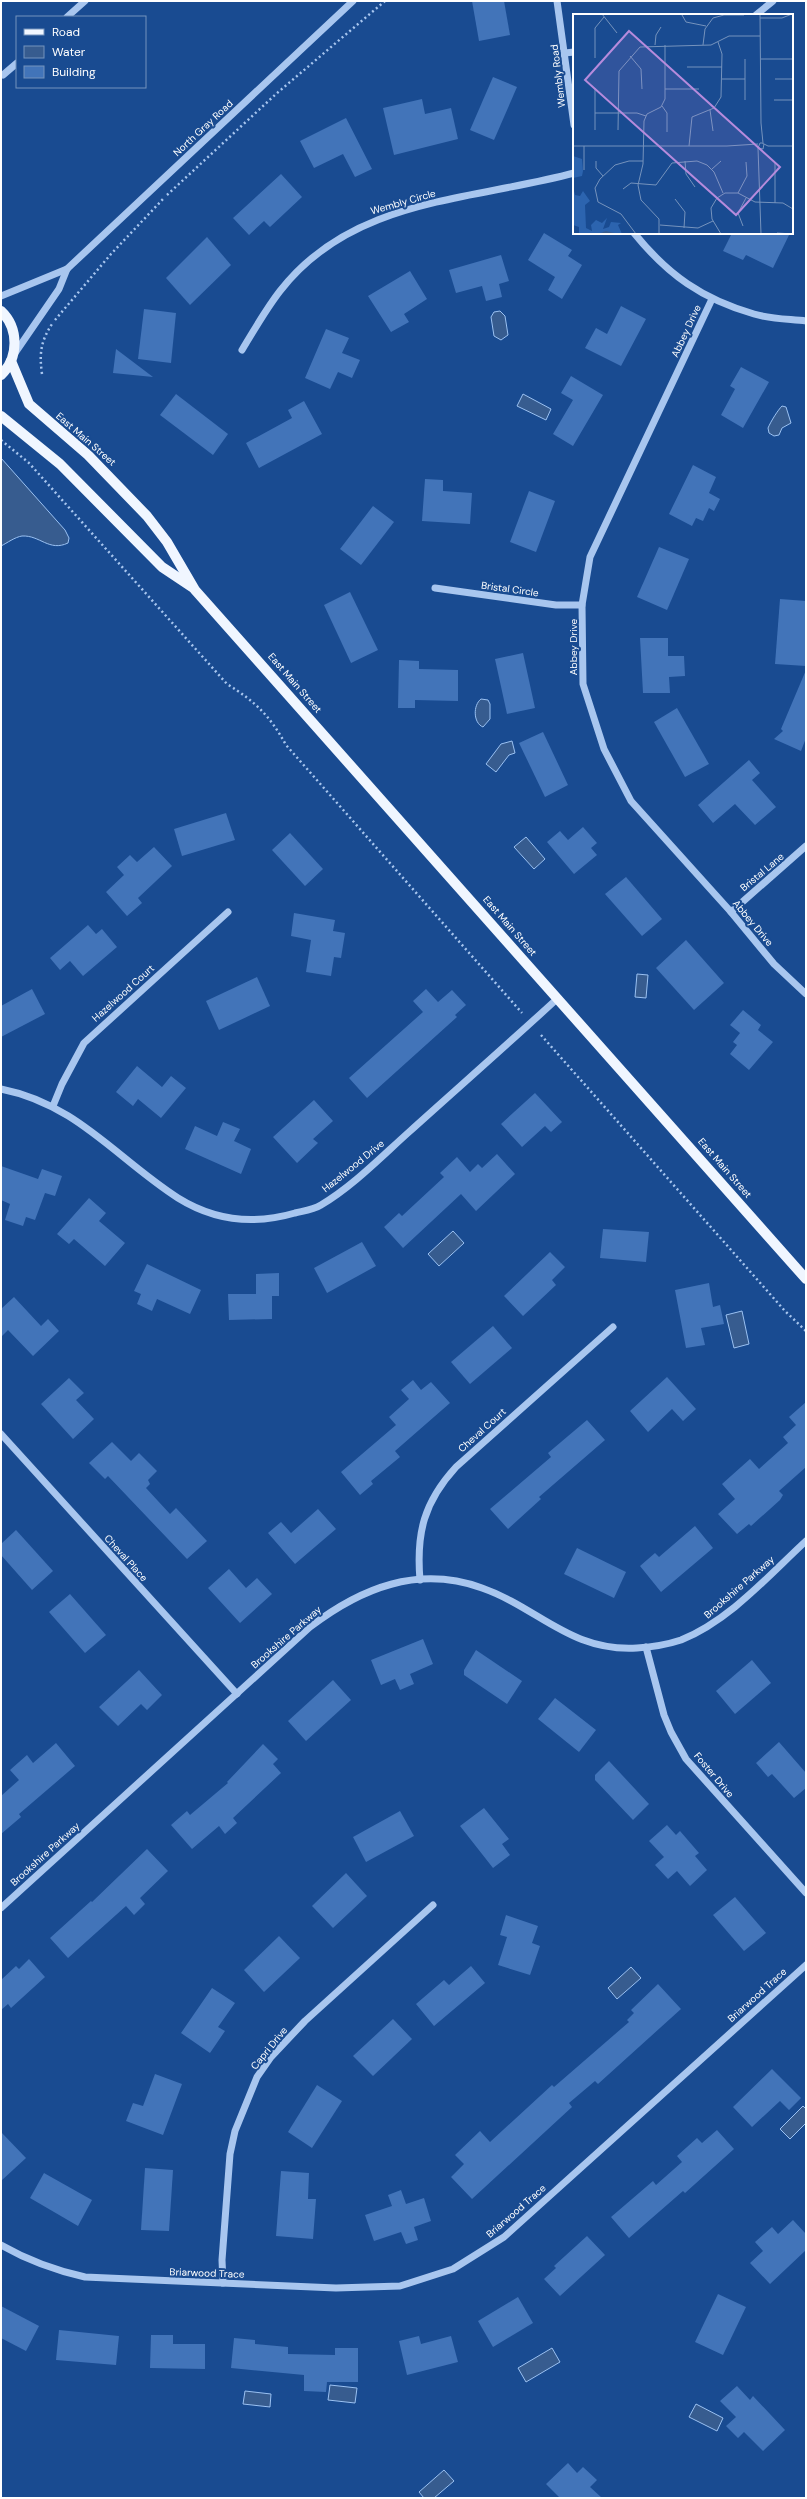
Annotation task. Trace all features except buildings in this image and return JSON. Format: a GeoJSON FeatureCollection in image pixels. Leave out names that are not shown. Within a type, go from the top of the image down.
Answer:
{"type":"FeatureCollection","features":[{"type":"Feature","properties":{"kind":"main road"},"geometry":{"type":"LineString","coordinates":[[1,311],[10,324],[14,334],[12,358],[1,375]]}},
{"type":"Feature","properties":{"kind":"main road","name":"East Main Street"},"geometry":{"type":"LineString","coordinates":[[12,358],[29,404],[40,416],[88,455],[147,516],[167,542],[195,590],[806,1278]]}},
{"type":"Feature","properties":{"kind":"main road","name":"East Main Street"},"geometry":{"type":"LineString","coordinates":[[1,416],[60,464],[162,567],[195,590]]}},
{"type":"Feature","properties":{"kind":"street"},"geometry":{"type":"LineString","coordinates":[[68,16],[85,1]]}},
{"type":"Feature","properties":{"kind":"street","name":"North Gray Road"},"geometry":{"type":"LineString","coordinates":[[1,296],[67,270],[353,1]]}},
{"type":"Feature","properties":{"kind":"street","name":"Wembly Road"},"geometry":{"type":"LineString","coordinates":[[557,1],[566,53],[573,116]]}},
{"type":"Feature","properties":{"kind":"street"},"geometry":{"type":"LineString","coordinates":[[757,14],[774,1]]}},
{"type":"Feature","properties":{"kind":"street"},"geometry":{"type":"LineString","coordinates":[[566,53],[573,52]]}},
{"type":"Feature","properties":{"kind":"street"},"geometry":{"type":"LineString","coordinates":[[3,76],[16,64]]}},
{"type":"Feature","properties":{"kind":"street","name":"Wembly Circle"},"geometry":{"type":"LineString","coordinates":[[242,350],[267,309],[293,276],[324,249],[363,224],[383,216],[419,206],[573,173]]}},
{"type":"Feature","properties":{"kind":"street"},"geometry":{"type":"LineString","coordinates":[[635,234],[651,254],[691,288],[712,299],[755,315],[806,321]]}},
{"type":"Feature","properties":{"kind":"street","name":"North Gray Road"},"geometry":{"type":"LineString","coordinates":[[12,358],[59,289],[67,270]]}},
{"type":"Feature","properties":{"kind":"street","name":"Abbey Drive"},"geometry":{"type":"LineString","coordinates":[[712,299],[590,556],[582,605],[583,684],[604,749],[631,801],[731,912],[779,970],[806,994]]}},
{"type":"Feature","properties":{"kind":"street","name":"Bristal Circle"},"geometry":{"type":"LineString","coordinates":[[435,588],[556,605],[582,605]]}},
{"type":"Feature","properties":{"kind":"street","name":"Bristal Lane"},"geometry":{"type":"LineString","coordinates":[[731,912],[806,846]]}},
{"type":"Feature","properties":{"kind":"street","name":"Hazelwood Court"},"geometry":{"type":"LineString","coordinates":[[53,1106],[62,1084],[84,1043],[228,912]]}},
{"type":"Feature","properties":{"kind":"street","name":"Hazelwood Drive"},"geometry":{"type":"LineString","coordinates":[[1,1089],[53,1106],[84,1125],[162,1187],[199,1210],[223,1218],[250,1221],[274,1220],[319,1206],[357,1178],[558,998]]}},
{"type":"Feature","properties":{"kind":"street","name":"Cheval Court"},"geometry":{"type":"LineString","coordinates":[[420,1580],[419,1546],[423,1521],[442,1482],[456,1466],[613,1327]]}},
{"type":"Feature","properties":{"kind":"street","name":"Cheval Place"},"geometry":{"type":"LineString","coordinates":[[1,1434],[237,1694]]}},
{"type":"Feature","properties":{"kind":"street","name":"Brookshire Parkway"},"geometry":{"type":"LineString","coordinates":[[1,1908],[237,1694],[334,1609],[361,1594],[398,1582],[420,1580],[458,1582],[482,1588],[558,1630],[589,1644],[618,1649],[646,1647],[673,1642],[704,1629],[725,1614],[806,1541]]}},
{"type":"Feature","properties":{"kind":"street","name":"Foster Drive"},"geometry":{"type":"LineString","coordinates":[[646,1647],[664,1715],[671,1732],[686,1759],[806,1893]]}},
{"type":"Feature","properties":{"kind":"street","name":"Capri Drive"},"geometry":{"type":"LineString","coordinates":[[223,2283],[222,2260],[230,2154],[234,2131],[258,2077],[271,2057],[305,2022],[433,1905]]}},
{"type":"Feature","properties":{"kind":"street","name":"Briarwood Trace"},"geometry":{"type":"LineString","coordinates":[[1,2245],[27,2260],[55,2270],[86,2277],[336,2288],[400,2286],[426,2279],[476,2256],[504,2237],[806,1965]]}},
{"type":"Feature","properties":{"kind":"path"},"geometry":{"type":"LineString","coordinates":[[42,374],[40,358],[43,339],[54,320],[116,249],[163,199],[270,99],[385,1]]}},
{"type":"Feature","properties":{"kind":"path"},"geometry":{"type":"LineString","coordinates":[[1,440],[29,462],[227,684],[252,700],[273,722],[286,746],[522,1013]]}},
{"type":"Feature","properties":{"kind":"path"},"geometry":{"type":"LineString","coordinates":[[541,1035],[785,1311],[806,1331]]}},
{"type":"Feature","properties":{"kind":"water"},"geometry":{"type":"Polygon","coordinates":[[[500,311],[505,316],[508,335],[501,340],[494,336],[491,317],[494,312],[500,311]]]}},
{"type":"Feature","properties":{"kind":"water"},"geometry":{"type":"Polygon","coordinates":[[[523,394],[551,409],[546,420],[517,406],[523,394]]]}},
{"type":"Feature","properties":{"kind":"water"},"geometry":{"type":"Polygon","coordinates":[[[782,406],[786,407],[791,423],[782,428],[779,435],[774,436],[769,433],[768,428],[782,406]]]}},
{"type":"Feature","properties":{"kind":"water"},"geometry":{"type":"Polygon","coordinates":[[[1,458],[65,530],[69,538],[68,543],[55,546],[28,536],[22,536],[1,546],[1,458]]]}},
{"type":"Feature","properties":{"kind":"water"},"geometry":{"type":"Polygon","coordinates":[[[481,699],[488,700],[490,704],[490,719],[483,727],[477,722],[475,714],[475,709],[481,699]]]}},
{"type":"Feature","properties":{"kind":"water"},"geometry":{"type":"Polygon","coordinates":[[[512,741],[515,753],[509,755],[496,772],[486,764],[501,744],[512,741]]]}},
{"type":"Feature","properties":{"kind":"water"},"geometry":{"type":"Polygon","coordinates":[[[526,837],[545,859],[534,869],[514,847],[526,837]]]}},
{"type":"Feature","properties":{"kind":"water"},"geometry":{"type":"Polygon","coordinates":[[[637,974],[648,975],[646,998],[635,997],[637,974]]]}},
{"type":"Feature","properties":{"kind":"water"},"geometry":{"type":"Polygon","coordinates":[[[453,1231],[464,1243],[439,1266],[428,1254],[453,1231]]]}},
{"type":"Feature","properties":{"kind":"water"},"geometry":{"type":"Polygon","coordinates":[[[742,1311],[749,1344],[734,1348],[726,1315],[742,1311]]]}},
{"type":"Feature","properties":{"kind":"water"},"geometry":{"type":"Polygon","coordinates":[[[631,1967],[641,1978],[617,1999],[608,1988],[631,1967]]]}},
{"type":"Feature","properties":{"kind":"water"},"geometry":{"type":"Polygon","coordinates":[[[803,2106],[806,2109],[806,2123],[790,2139],[780,2129],[803,2106]]]}},
{"type":"Feature","properties":{"kind":"water"},"geometry":{"type":"Polygon","coordinates":[[[552,2348],[560,2362],[526,2382],[518,2368],[552,2348]]]}},
{"type":"Feature","properties":{"kind":"water"},"geometry":{"type":"Polygon","coordinates":[[[330,2385],[357,2388],[355,2403],[328,2400],[330,2385]]]}},
{"type":"Feature","properties":{"kind":"water"},"geometry":{"type":"Polygon","coordinates":[[[245,2391],[271,2394],[270,2407],[243,2404],[245,2391]]]}},
{"type":"Feature","properties":{"kind":"water"},"geometry":{"type":"Polygon","coordinates":[[[696,2404],[723,2418],[717,2431],[689,2417],[696,2404]]]}},
{"type":"Feature","properties":{"kind":"water"},"geometry":{"type":"Polygon","coordinates":[[[444,2470],[454,2481],[434,2498],[424,2498],[419,2492],[444,2470]]]}}]}
